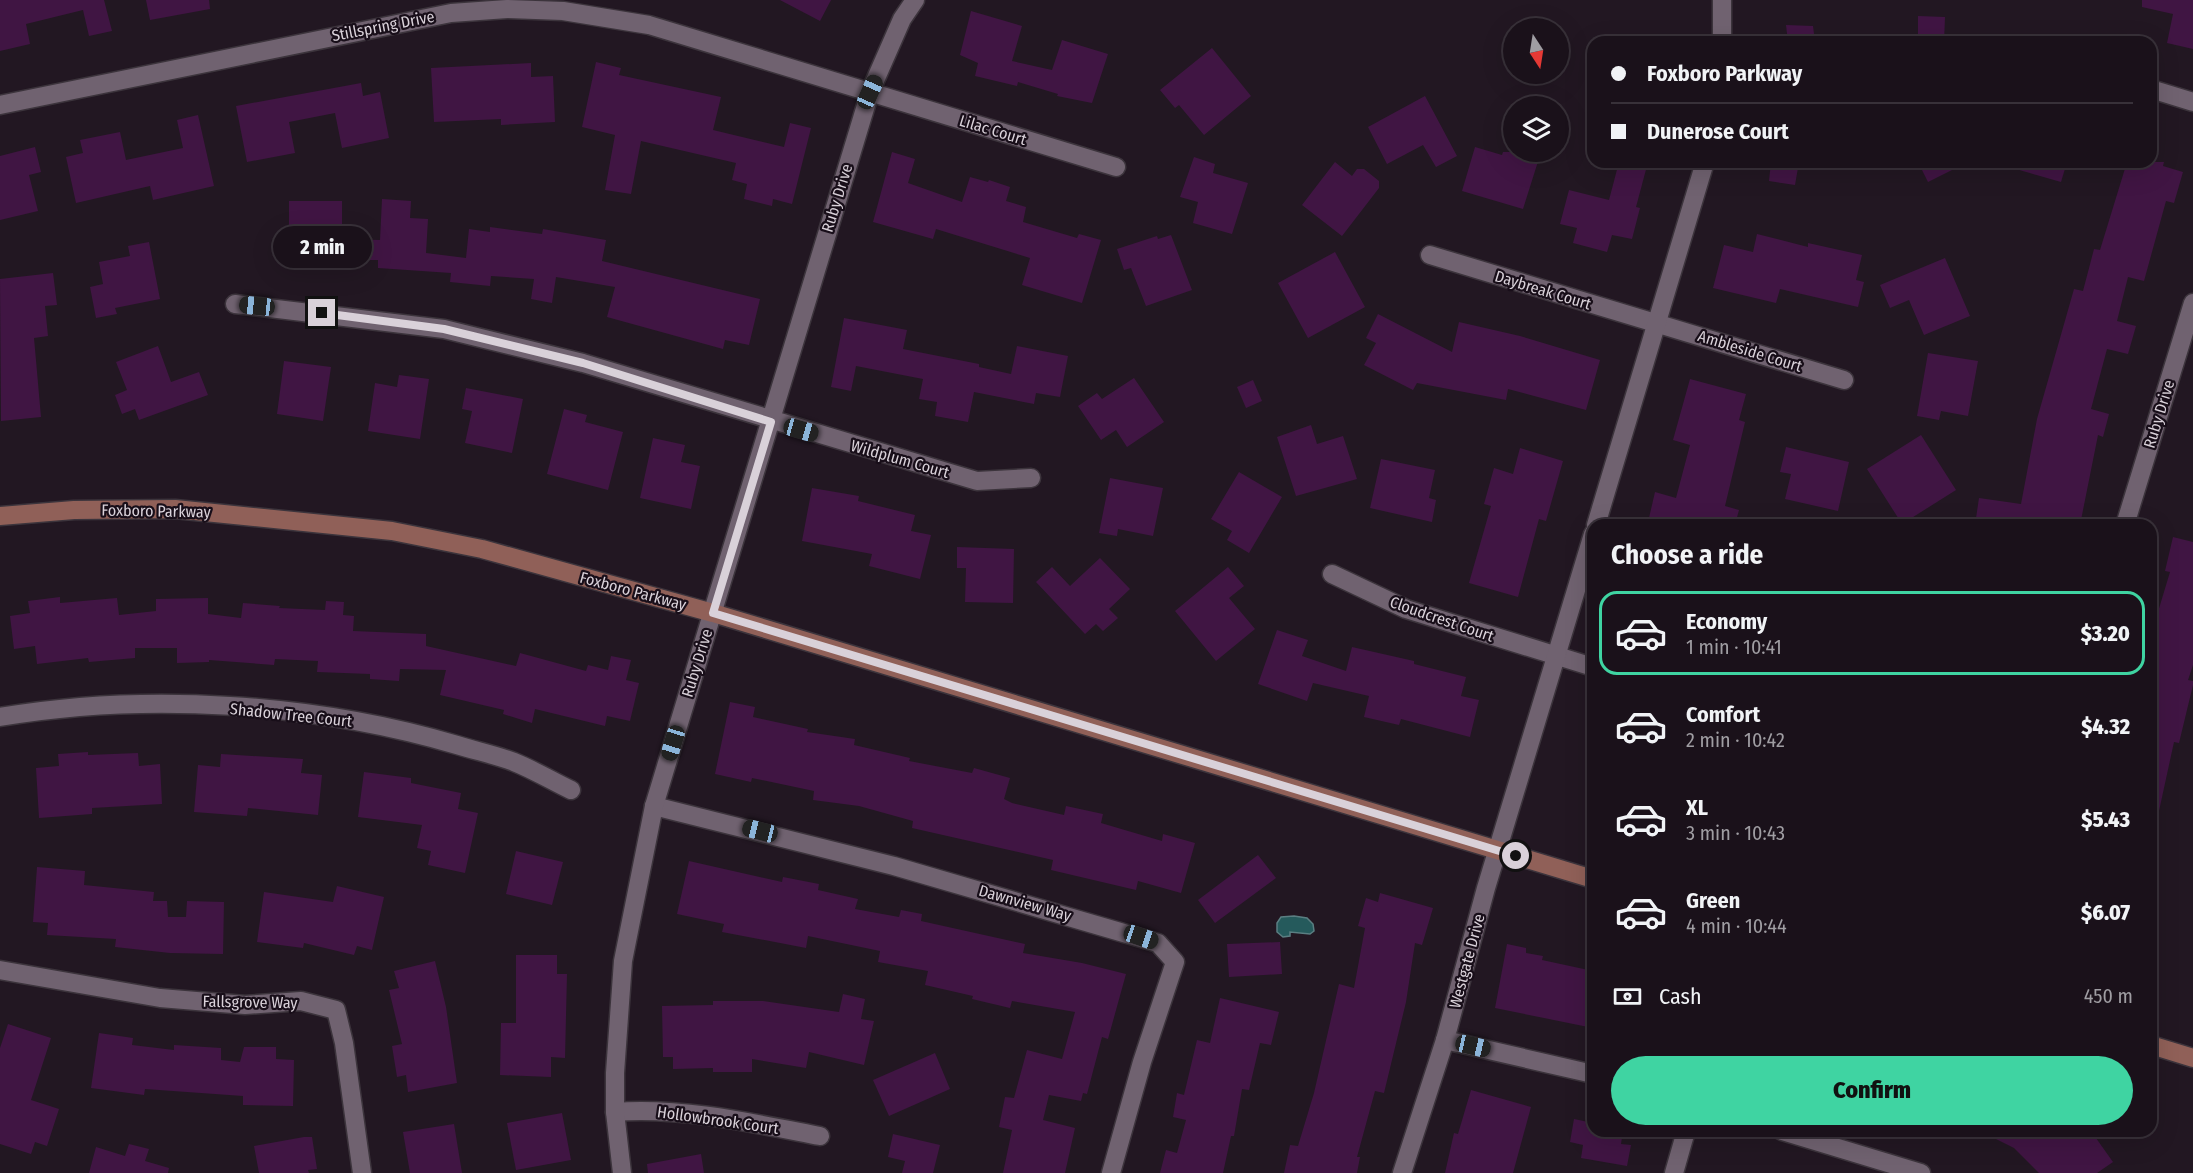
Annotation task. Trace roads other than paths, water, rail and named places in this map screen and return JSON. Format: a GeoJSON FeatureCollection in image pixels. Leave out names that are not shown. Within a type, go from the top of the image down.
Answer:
{"type":"FeatureCollection","features":[{"type":"Feature","properties":{"kind":"main road","name":"Foxboro Parkway"},"geometry":{"type":"LineString","coordinates":[[0,516],[74,510],[175,509],[392,531],[482,549],[713,613],[1587,877]]}},
{"type":"Feature","properties":{"kind":"main road"},"geometry":{"type":"LineString","coordinates":[[2157,1048],[2193,1058]]}},
{"type":"Feature","properties":{"kind":"street","name":"Ruby Drive"},"geometry":{"type":"LineString","coordinates":[[622,1173],[615,1113],[615,1073],[623,961],[654,806],[870,92],[902,19],[915,0]]}},
{"type":"Feature","properties":{"kind":"street"},"geometry":{"type":"LineString","coordinates":[[1722,0],[1722,36]]}},
{"type":"Feature","properties":{"kind":"street","name":"Stillspring Drive"},"geometry":{"type":"LineString","coordinates":[[0,105],[428,17],[507,9],[563,12],[649,25],[870,92]]}},
{"type":"Feature","properties":{"kind":"street"},"geometry":{"type":"LineString","coordinates":[[2157,91],[2193,102]]}},
{"type":"Feature","properties":{"kind":"street","name":"Lilac Court"},"geometry":{"type":"LineString","coordinates":[[870,92],[1116,167]]}},
{"type":"Feature","properties":{"kind":"street"},"geometry":{"type":"LineString","coordinates":[[1598,519],[1703,168]]}},
{"type":"Feature","properties":{"kind":"street","name":"Daybreak Court"},"geometry":{"type":"LineString","coordinates":[[1430,255],[1656,323]]}},
{"type":"Feature","properties":{"kind":"street","name":"Ruby Drive"},"geometry":{"type":"LineString","coordinates":[[2127,519],[2193,303]]}},
{"type":"Feature","properties":{"kind":"street","name":"Wildplum Court"},"geometry":{"type":"LineString","coordinates":[[235,304],[444,329],[583,363],[771,422],[977,481],[1031,478]]}},
{"type":"Feature","properties":{"kind":"street","name":"Ambleside Court"},"geometry":{"type":"LineString","coordinates":[[1656,323],[1844,380]]}},
{"type":"Feature","properties":{"kind":"street","name":"Westgate Drive"},"geometry":{"type":"LineString","coordinates":[[1402,1173],[1445,1040],[1497,850],[1587,554]]}},
{"type":"Feature","properties":{"kind":"street","name":"Cloudcrest Court"},"geometry":{"type":"LineString","coordinates":[[1332,574],[1406,609],[1556,656]]}},
{"type":"Feature","properties":{"kind":"street"},"geometry":{"type":"LineString","coordinates":[[1556,656],[1587,665]]}},
{"type":"Feature","properties":{"kind":"street","name":"Shadow Tree Court"},"geometry":{"type":"LineString","coordinates":[[0,717],[68,708],[122,705],[288,712],[426,736],[513,762],[571,790]]}},
{"type":"Feature","properties":{"kind":"street","name":"Dawnview Way"},"geometry":{"type":"LineString","coordinates":[[654,806],[894,866],[1158,943],[1174,962],[1142,1062],[1111,1173]]}},
{"type":"Feature","properties":{"kind":"street","name":"Fallsgrove Way"},"geometry":{"type":"LineString","coordinates":[[0,970],[160,998],[245,1005],[301,1001],[336,1010],[344,1043],[362,1173]]}},
{"type":"Feature","properties":{"kind":"street"},"geometry":{"type":"LineString","coordinates":[[1445,1040],[1587,1073]]}},
{"type":"Feature","properties":{"kind":"street","name":"Hollowbrook Court"},"geometry":{"type":"LineString","coordinates":[[615,1113],[654,1110],[820,1136]]}},
{"type":"Feature","properties":{"kind":"street"},"geometry":{"type":"LineString","coordinates":[[1674,1173],[1684,1137]]}},
{"type":"Feature","properties":{"kind":"street"},"geometry":{"type":"LineString","coordinates":[[1802,1137],[1921,1173]]}}]}
